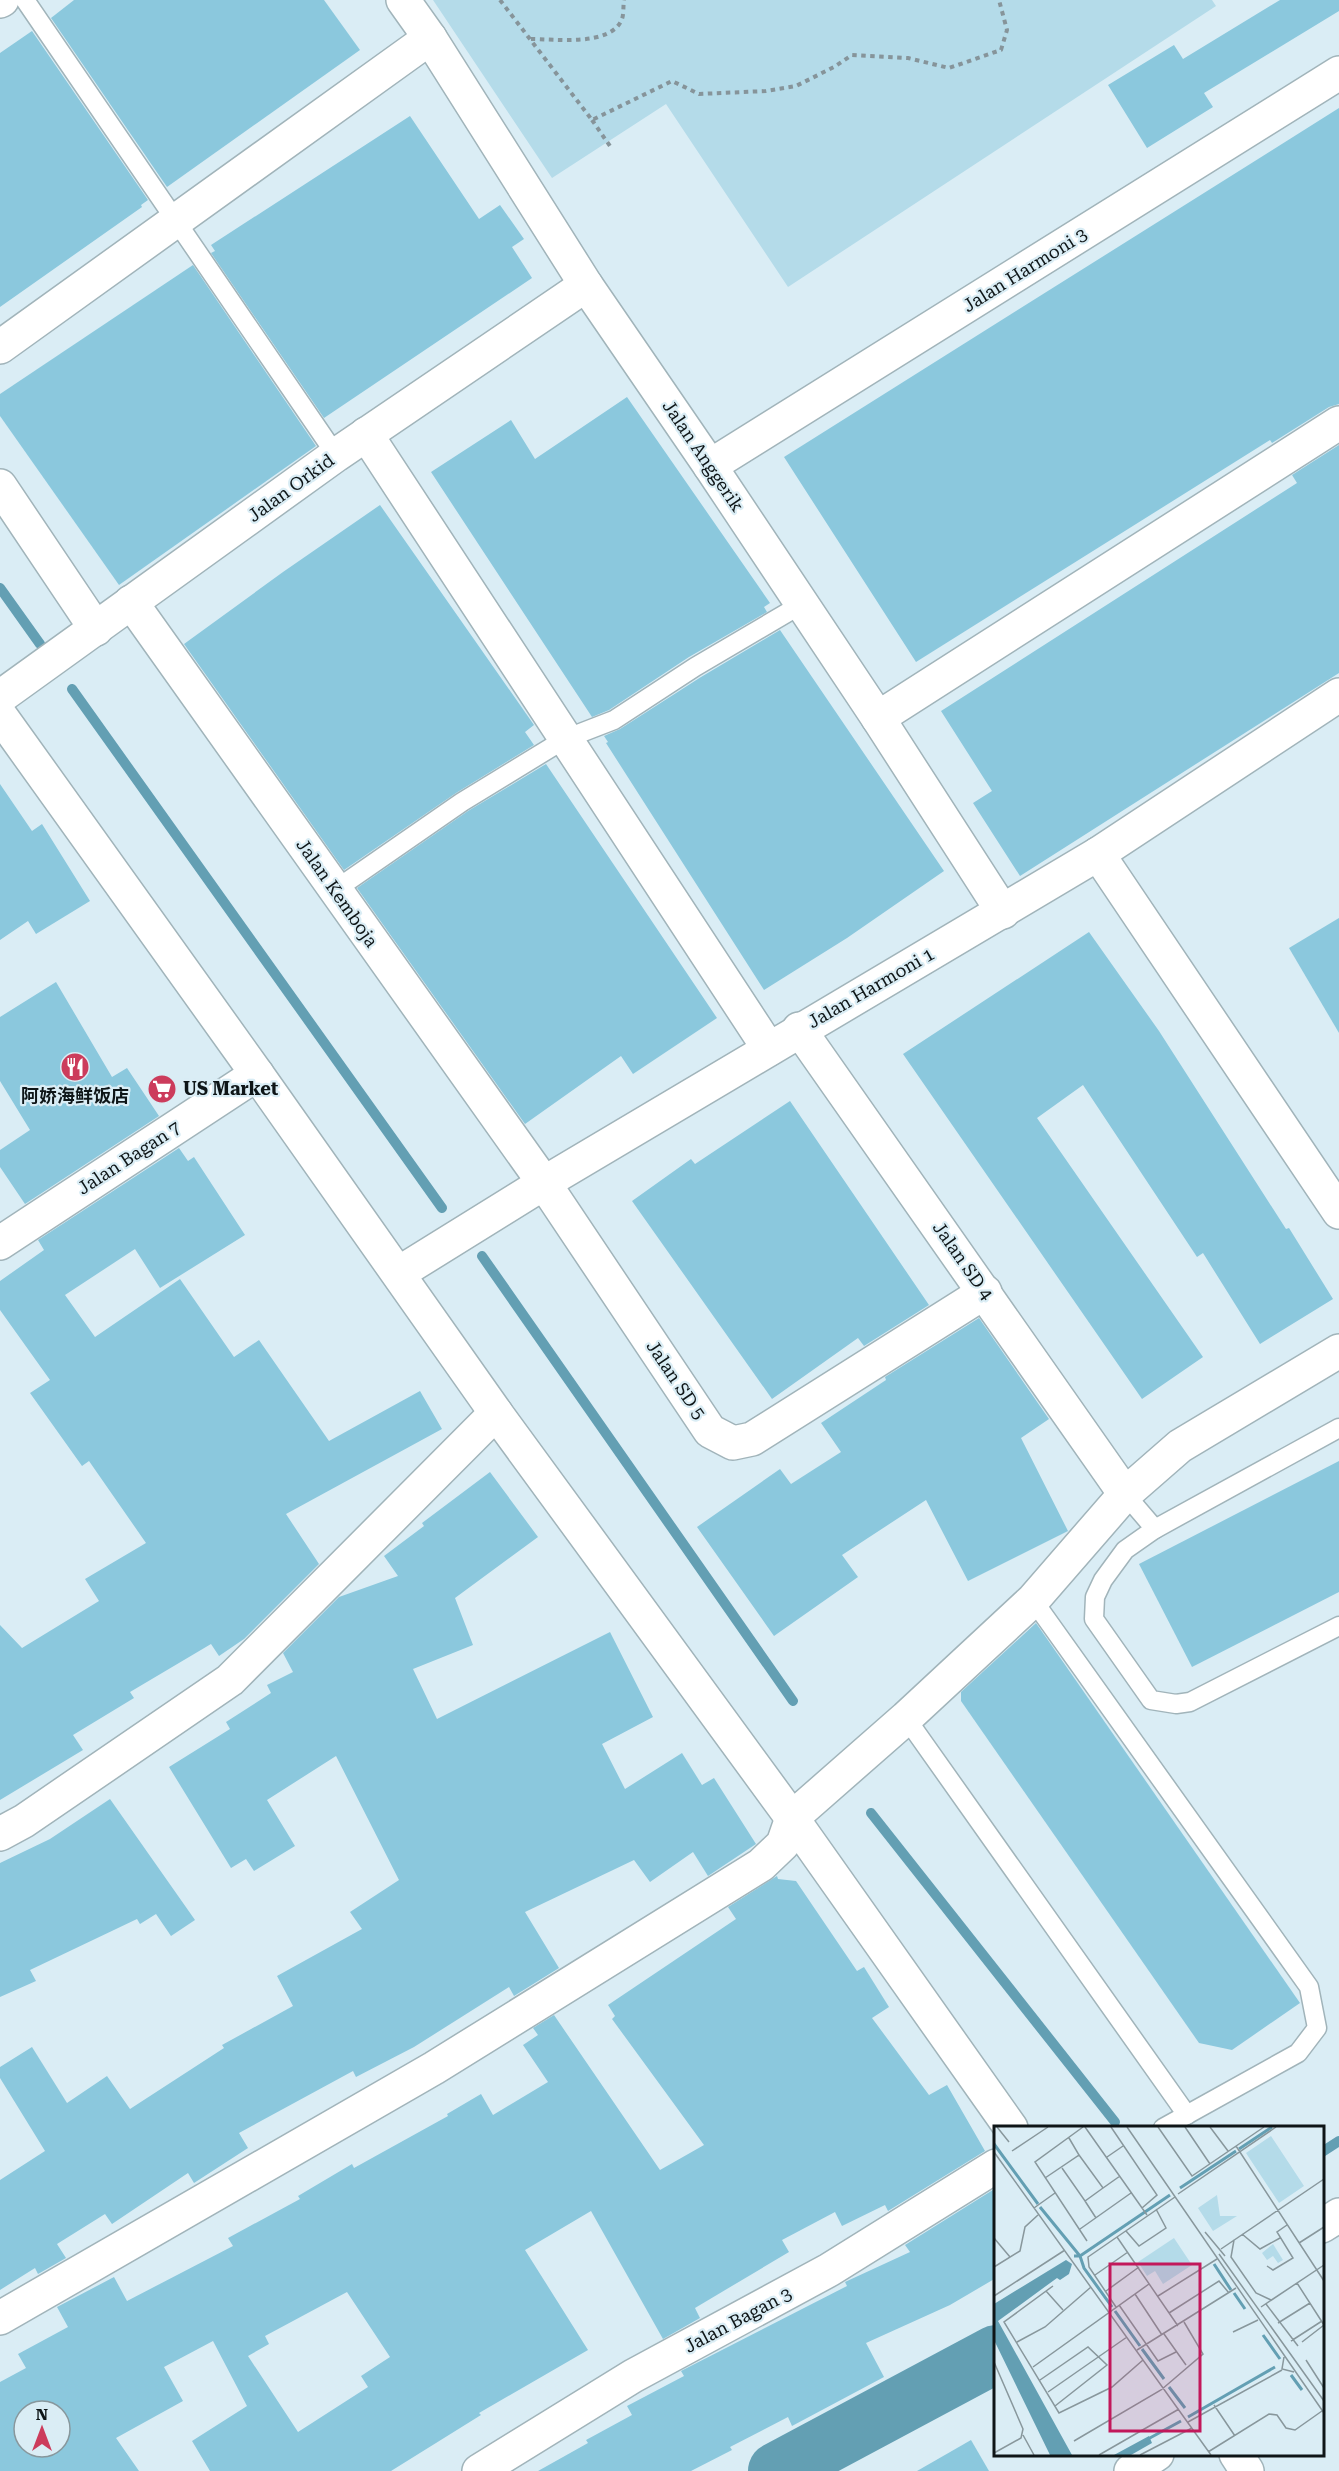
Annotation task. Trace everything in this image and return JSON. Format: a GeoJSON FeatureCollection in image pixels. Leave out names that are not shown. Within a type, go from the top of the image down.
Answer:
{"type":"FeatureCollection","features":[{"type":"Feature","properties":{"kind":"street","name":"Jalan Anggerik"},"geometry":{"type":"LineString","coordinates":[[403,0],[430,38],[586,285],[878,718],[1003,912]]}},
{"type":"Feature","properties":{"kind":"street"},"geometry":{"type":"LineString","coordinates":[[0,347],[430,38]]}},
{"type":"Feature","properties":{"kind":"street","name":"Jalan Harmoni 3"},"geometry":{"type":"LineString","coordinates":[[710,466],[1339,73]]}},
{"type":"Feature","properties":{"kind":"street","name":"Jalan Orkid"},"geometry":{"type":"LineString","coordinates":[[0,696],[336,455],[586,285]]}},
{"type":"Feature","properties":{"kind":"street"},"geometry":{"type":"LineString","coordinates":[[878,718],[1339,423]]}},
{"type":"Feature","properties":{"kind":"street"},"geometry":{"type":"LineString","coordinates":[[366,434],[768,1049]]}},
{"type":"Feature","properties":{"kind":"street"},"geometry":{"type":"LineString","coordinates":[[0,486],[96,629]]}},
{"type":"Feature","properties":{"kind":"street","name":"Jalan Kemboja"},"geometry":{"type":"LineString","coordinates":[[131,602],[544,1183]]}},
{"type":"Feature","properties":{"kind":"street","name":"Jalan Harmoni 1"},"geometry":{"type":"LineString","coordinates":[[399,1274],[544,1183],[800,1029],[1003,912],[1098,854],[1339,695]]}},
{"type":"Feature","properties":{"kind":"street"},"geometry":{"type":"LineString","coordinates":[[0,715],[496,1413],[792,1818],[1010,2126]]}},
{"type":"Feature","properties":{"kind":"street"},"geometry":{"type":"LineString","coordinates":[[1098,854],[1339,1212]]}},
{"type":"Feature","properties":{"kind":"street","name":"Jalan SD 4"},"geometry":{"type":"LineString","coordinates":[[800,1029],[1125,1494]]}},
{"type":"Feature","properties":{"kind":"street","name":"Jalan Bagan 7"},"geometry":{"type":"LineString","coordinates":[[0,1243],[257,1074]]}},
{"type":"Feature","properties":{"kind":"street","name":"Jalan SD 5"},"geometry":{"type":"LineString","coordinates":[[544,1183],[710,1431],[733,1443],[752,1439],[985,1292]]}},
{"type":"Feature","properties":{"kind":"street"},"geometry":{"type":"LineString","coordinates":[[0,2318],[434,2068],[761,1865],[783,1844],[792,1818],[906,1718],[1034,1600],[1125,1494],[1180,1446],[1339,1351]]}},
{"type":"Feature","properties":{"kind":"street"},"geometry":{"type":"LineString","coordinates":[[0,1833],[24,1821],[230,1680],[496,1413]]}},
{"type":"Feature","properties":{"kind":"street","name":"Jalan Bagan 3"},"geometry":{"type":"LineString","coordinates":[[479,2471],[633,2376],[829,2270],[994,2167]]}},
{"type":"Feature","properties":{"kind":"street"},"geometry":{"type":"LineString","coordinates":[[1324,2225],[1339,2216]]}},
{"type":"Feature","properties":{"kind":"street"},"geometry":{"type":"LineString","coordinates":[[1131,2471],[1154,2456]]}},
{"type":"Feature","properties":{"kind":"street"},"geometry":{"type":"LineString","coordinates":[[1237,2456],[1247,2471]]}},
{"type":"Feature","properties":{"kind":"lane"},"geometry":{"type":"LineString","coordinates":[[25,0],[336,455]]}},
{"type":"Feature","properties":{"kind":"lane"},"geometry":{"type":"LineString","coordinates":[[335,890],[462,802],[565,739],[614,720],[695,667],[802,604]]}},
{"type":"Feature","properties":{"kind":"lane"},"geometry":{"type":"LineString","coordinates":[[1339,1428],[1155,1528],[1125,1550],[1103,1580],[1095,1597],[1094,1619],[1151,1700],[1176,1704],[1190,1702],[1339,1626]]}},
{"type":"Feature","properties":{"kind":"lane"},"geometry":{"type":"LineString","coordinates":[[1125,1494],[1155,1528]]}},
{"type":"Feature","properties":{"kind":"lane"},"geometry":{"type":"LineString","coordinates":[[1034,1600],[1309,1987],[1317,2028],[1298,2053],[1165,2126]]}},
{"type":"Feature","properties":{"kind":"lane"},"geometry":{"type":"LineString","coordinates":[[906,1718],[1187,2115]]}},
{"type":"Feature","properties":{"kind":"path"},"geometry":{"type":"LineString","coordinates":[[500,0],[612,149]]}},
{"type":"Feature","properties":{"kind":"path"},"geometry":{"type":"LineString","coordinates":[[530,39],[570,41],[606,35],[621,20],[624,0]]}},
{"type":"Feature","properties":{"kind":"path"},"geometry":{"type":"LineString","coordinates":[[591,120],[672,81],[699,94],[766,91],[796,86],[852,55],[908,58],[949,69],[1001,50],[1007,30],[999,0]]}},
{"type":"Feature","properties":{"kind":"shaded area"},"geometry":{"type":"Polygon","coordinates":[[[433,0],[1212,0],[1216,6],[788,287],[666,104],[552,178],[433,0]]]}},
{"type":"Feature","properties":{"kind":"building"},"geometry":{"type":"Polygon","coordinates":[[[74,0],[324,0],[360,50],[167,187],[51,18],[74,0]]]}},
{"type":"Feature","properties":{"kind":"building"},"geometry":{"type":"Polygon","coordinates":[[[1280,0],[1339,0],[1339,11],[1204,93],[1213,107],[1147,148],[1108,85],[1174,45],[1183,59],[1280,0]]]}},
{"type":"Feature","properties":{"kind":"building"},"geometry":{"type":"Polygon","coordinates":[[[32,31],[148,200],[141,205],[142,207],[0,307],[0,53],[32,31]]]}},
{"type":"Feature","properties":{"kind":"building"},"geometry":{"type":"Polygon","coordinates":[[[1339,108],[1339,404],[1329,407],[1272,443],[1270,440],[916,662],[784,457],[1339,108]]]}},
{"type":"Feature","properties":{"kind":"building"},"geometry":{"type":"Polygon","coordinates":[[[410,116],[479,219],[500,205],[524,239],[512,247],[532,278],[324,418],[211,253],[215,251],[211,245],[410,116]]]}},
{"type":"Feature","properties":{"kind":"building"},"geometry":{"type":"Polygon","coordinates":[[[193,265],[316,446],[119,585],[0,416],[0,394],[193,265]]]}},
{"type":"Feature","properties":{"kind":"building"},"geometry":{"type":"Polygon","coordinates":[[[627,397],[770,603],[764,607],[767,612],[689,657],[609,710],[592,717],[431,472],[511,420],[535,459],[627,397]]]}},
{"type":"Feature","properties":{"kind":"building"},"geometry":{"type":"Polygon","coordinates":[[[1339,445],[1339,673],[1020,876],[973,803],[992,791],[941,711],[1297,483],[1292,475],[1339,445]]]}},
{"type":"Feature","properties":{"kind":"building"},"geometry":{"type":"Polygon","coordinates":[[[380,505],[534,725],[525,732],[534,745],[456,793],[344,870],[184,644],[380,505]]]}},
{"type":"Feature","properties":{"kind":"building"},"geometry":{"type":"Polygon","coordinates":[[[780,630],[944,871],[847,938],[764,990],[606,743],[608,742],[604,736],[620,729],[780,630]]]}},
{"type":"Feature","properties":{"kind":"building"},"geometry":{"type":"Polygon","coordinates":[[[546,764],[717,1018],[633,1074],[621,1056],[525,1124],[357,888],[468,811],[546,764]]]}},
{"type":"Feature","properties":{"kind":"building"},"geometry":{"type":"Polygon","coordinates":[[[0,784],[32,831],[42,824],[90,901],[36,934],[28,921],[0,940],[0,784]]]}},
{"type":"Feature","properties":{"kind":"building"},"geometry":{"type":"Polygon","coordinates":[[[1339,918],[1339,1033],[1289,948],[1339,918]]]}},
{"type":"Feature","properties":{"kind":"building"},"geometry":{"type":"Polygon","coordinates":[[[1089,932],[1159,1031],[1333,1299],[1260,1344],[1203,1253],[1197,1257],[1083,1085],[1037,1118],[1203,1357],[1142,1399],[903,1054],[1089,932]]]}},
{"type":"Feature","properties":{"kind":"building"},"geometry":{"type":"Polygon","coordinates":[[[56,982],[112,1077],[127,1068],[159,1116],[25,1204],[0,1167],[0,1150],[30,1130],[0,1081],[0,1017],[56,982]]]}},
{"type":"Feature","properties":{"kind":"building"},"geometry":{"type":"Polygon","coordinates":[[[790,1101],[929,1305],[864,1346],[858,1338],[772,1399],[632,1201],[691,1159],[695,1164],[790,1101]]]}},
{"type":"Feature","properties":{"kind":"building"},"geometry":{"type":"Polygon","coordinates":[[[179,1148],[188,1161],[194,1157],[245,1235],[160,1288],[135,1249],[65,1295],[95,1337],[180,1279],[234,1357],[259,1340],[329,1441],[420,1391],[442,1429],[286,1514],[319,1564],[244,1639],[219,1656],[211,1644],[130,1692],[134,1698],[73,1735],[83,1750],[0,1800],[0,1625],[22,1648],[99,1601],[85,1579],[146,1543],[89,1461],[82,1466],[30,1393],[50,1380],[0,1310],[0,1281],[44,1250],[38,1240],[179,1148]]]}},
{"type":"Feature","properties":{"kind":"building"},"geometry":{"type":"Polygon","coordinates":[[[979,1318],[1049,1419],[1021,1438],[1068,1531],[968,1581],[926,1500],[842,1555],[858,1577],[774,1636],[697,1527],[780,1469],[791,1484],[841,1452],[821,1423],[886,1380],[885,1377],[979,1318]]]}},
{"type":"Feature","properties":{"kind":"building"},"geometry":{"type":"Polygon","coordinates":[[[1339,1461],[1339,1592],[1192,1667],[1139,1564],[1339,1461]]]}},
{"type":"Feature","properties":{"kind":"building"},"geometry":{"type":"Polygon","coordinates":[[[490,1472],[538,1537],[455,1598],[473,1645],[413,1669],[437,1719],[610,1632],[653,1717],[602,1744],[625,1789],[682,1753],[702,1785],[714,1778],[756,1844],[708,1876],[693,1852],[650,1882],[634,1860],[525,1912],[559,1968],[514,1996],[509,1987],[414,2047],[356,2077],[353,2071],[239,2133],[248,2148],[194,2183],[188,2173],[112,2224],[105,2214],[57,2244],[66,2258],[38,2274],[35,2268],[0,2290],[0,2180],[45,2151],[0,2078],[0,2067],[32,2047],[67,2103],[107,2076],[130,2109],[224,2048],[222,2045],[293,2006],[277,1976],[362,1929],[350,1912],[399,1880],[336,1756],[267,1800],[295,1846],[254,1871],[246,1859],[231,1868],[169,1767],[230,1729],[226,1722],[271,1693],[267,1685],[293,1672],[283,1653],[339,1597],[398,1576],[384,1556],[424,1526],[422,1523],[490,1472]]]}},
{"type":"Feature","properties":{"kind":"building"},"geometry":{"type":"Polygon","coordinates":[[[1036,1623],[1300,2003],[1232,2050],[1199,2043],[961,1701],[961,1692],[1036,1623]]]}},
{"type":"Feature","properties":{"kind":"building"},"geometry":{"type":"Polygon","coordinates":[[[110,1799],[195,1920],[171,1936],[156,1914],[140,1924],[137,1919],[30,1970],[36,1981],[0,1997],[0,1863],[50,1839],[110,1799]]]}},
{"type":"Feature","properties":{"kind":"building"},"geometry":{"type":"Polygon","coordinates":[[[777,1876],[778,1879],[796,1881],[857,1971],[864,1967],[889,2007],[872,2018],[929,2095],[947,2085],[985,2151],[888,2211],[885,2205],[842,2226],[835,2212],[782,2240],[789,2252],[695,2308],[700,2318],[663,2339],[591,2211],[525,2250],[588,2350],[479,2413],[481,2415],[391,2471],[210,2471],[192,2441],[247,2406],[213,2341],[164,2367],[183,2401],[116,2438],[139,2471],[0,2471],[0,2382],[26,2368],[18,2354],[68,2327],[57,2307],[114,2277],[127,2301],[233,2246],[228,2238],[300,2199],[298,2196],[352,2164],[354,2168],[448,2116],[447,2114],[481,2094],[493,2115],[548,2082],[523,2045],[538,2035],[533,2028],[554,2015],[660,2170],[704,2145],[612,2019],[615,2016],[608,2005],[736,1919],[728,1907],[777,1876]],[[347,2292],[265,2336],[269,2344],[248,2356],[298,2432],[368,2387],[361,2376],[390,2357],[347,2292]]]}},
{"type":"Feature","properties":{"kind":"building"},"geometry":{"type":"Polygon","coordinates":[[[994,2189],[994,2279],[950,2305],[866,2343],[884,2377],[792,2426],[788,2417],[730,2447],[732,2450],[691,2471],[538,2471],[588,2443],[586,2440],[632,2415],[627,2406],[684,2376],[681,2371],[847,2286],[845,2282],[910,2252],[905,2245],[994,2189]]]}},
{"type":"Feature","properties":{"kind":"building"},"geometry":{"type":"Polygon","coordinates":[[[971,2440],[989,2471],[917,2471],[971,2440]]]}},
{"type":"Feature","properties":{"kind":"waterway"},"geometry":{"type":"LineString","coordinates":[[0,588],[40,644]]}},
{"type":"Feature","properties":{"kind":"waterway"},"geometry":{"type":"LineString","coordinates":[[72,689],[442,1208]]}},
{"type":"Feature","properties":{"kind":"waterway"},"geometry":{"type":"LineString","coordinates":[[482,1256],[793,1701]]}},
{"type":"Feature","properties":{"kind":"waterway"},"geometry":{"type":"LineString","coordinates":[[871,1813],[1115,2122]]}},
{"type":"Feature","properties":{"kind":"waterway"},"geometry":{"type":"LineString","coordinates":[[1324,2151],[1339,2141]]}},
{"type":"Feature","properties":{"kind":"waterway"},"geometry":{"type":"LineString","coordinates":[[777,2471],[994,2355]]}},
{"type":"Feature","properties":{"kind":"place","name":"阿娇海鲜饭店"},"geometry":{"type":"Point","coordinates":[75,1067]}},
{"type":"Feature","properties":{"kind":"place","name":"US Market"},"geometry":{"type":"Point","coordinates":[162,1089]}}]}
